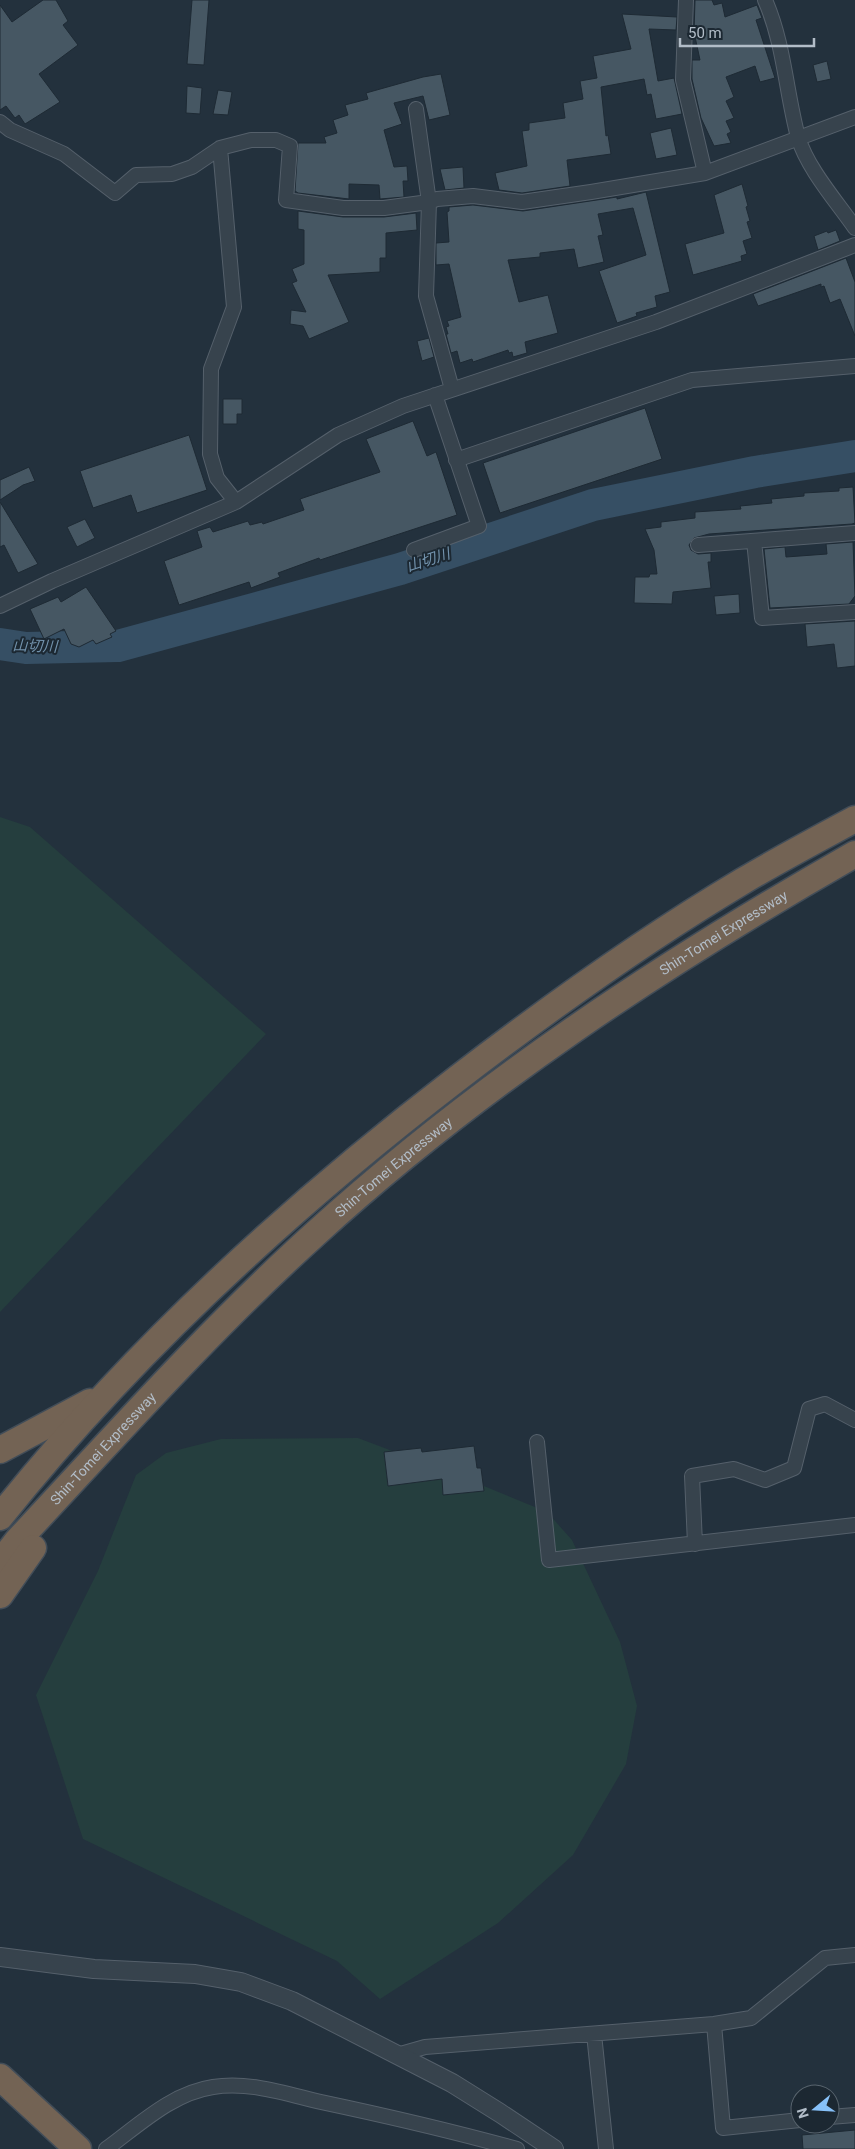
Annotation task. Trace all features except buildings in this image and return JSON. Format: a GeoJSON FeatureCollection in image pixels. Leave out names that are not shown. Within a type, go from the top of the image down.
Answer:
{"type":"FeatureCollection","features":[{"type":"Feature","properties":{"kind":"highway","name":"Shin-Tomei Expressway"},"geometry":{"type":"LineString","coordinates":[[0,1517],[38,1469],[166,1332],[238,1263],[357,1157],[519,1031],[622,959],[743,881],[855,818]]}},
{"type":"Feature","properties":{"kind":"highway","name":"Shin-Tomei Expressway"},"geometry":{"type":"LineString","coordinates":[[24,1546],[181,1365],[315,1234],[440,1127],[636,986],[758,909],[855,854]]}},
{"type":"Feature","properties":{"kind":"highway"},"geometry":{"type":"LineString","coordinates":[[0,1450],[75,1412],[115,1386]]}},
{"type":"Feature","properties":{"kind":"highway"},"geometry":{"type":"LineString","coordinates":[[0,1563],[24,1546]]}},
{"type":"Feature","properties":{"kind":"highway"},"geometry":{"type":"LineString","coordinates":[[0,1595],[24,1546]]}},
{"type":"Feature","properties":{"kind":"highway"},"geometry":{"type":"LineString","coordinates":[[0,2077],[78,2149]]}},
{"type":"Feature","properties":{"kind":"street"},"geometry":{"type":"LineString","coordinates":[[686,0],[683,80],[705,173]]}},
{"type":"Feature","properties":{"kind":"street"},"geometry":{"type":"LineString","coordinates":[[765,0],[774,19],[799,139],[812,166],[855,228]]}},
{"type":"Feature","properties":{"kind":"street"},"geometry":{"type":"LineString","coordinates":[[416,109],[429,202],[426,296],[452,389]]}},
{"type":"Feature","properties":{"kind":"street"},"geometry":{"type":"LineString","coordinates":[[0,122],[10,130],[64,154],[115,193],[136,175],[172,174],[192,167],[220,148],[251,140],[276,140],[290,146],[286,200],[343,208],[384,208],[438,199],[473,196],[522,202],[705,173],[855,117]]}},
{"type":"Feature","properties":{"kind":"street"},"geometry":{"type":"LineString","coordinates":[[220,148],[234,307],[211,369],[210,454],[217,478],[236,502]]}},
{"type":"Feature","properties":{"kind":"street"},"geometry":{"type":"LineString","coordinates":[[0,606],[52,581],[236,502],[338,435],[403,406],[656,322],[855,245]]}},
{"type":"Feature","properties":{"kind":"street"},"geometry":{"type":"LineString","coordinates":[[456,460],[692,380],[855,366]]}},
{"type":"Feature","properties":{"kind":"street"},"geometry":{"type":"LineString","coordinates":[[414,550],[479,526],[435,395]]}},
{"type":"Feature","properties":{"kind":"street"},"geometry":{"type":"LineString","coordinates":[[698,545],[855,533]]}},
{"type":"Feature","properties":{"kind":"street"},"geometry":{"type":"LineString","coordinates":[[754,540],[762,618],[855,612]]}},
{"type":"Feature","properties":{"kind":"street"},"geometry":{"type":"LineString","coordinates":[[695,1544],[692,1476],[734,1470],[765,1480],[794,1468],[809,1409],[825,1404],[855,1420]]}},
{"type":"Feature","properties":{"kind":"street"},"geometry":{"type":"LineString","coordinates":[[537,1442],[549,1560],[855,1525]]}},
{"type":"Feature","properties":{"kind":"street"},"geometry":{"type":"LineString","coordinates":[[397,2054],[425,2047],[714,2024],[751,2018],[825,1958],[855,1955]]}},
{"type":"Feature","properties":{"kind":"street"},"geometry":{"type":"LineString","coordinates":[[0,1957],[94,1969],[195,1974],[241,1982],[292,2001],[397,2054],[500,2112],[554,2149]]}},
{"type":"Feature","properties":{"kind":"street"},"geometry":{"type":"LineString","coordinates":[[714,2024],[723,2128],[790,2121]]}},
{"type":"Feature","properties":{"kind":"street"},"geometry":{"type":"LineString","coordinates":[[594,2034],[606,2149]]}},
{"type":"Feature","properties":{"kind":"street"},"geometry":{"type":"LineString","coordinates":[[106,2149],[161,2108],[186,2094],[213,2087],[248,2086],[409,2121],[517,2149]]}},
{"type":"Feature","properties":{"kind":"street"},"geometry":{"type":"LineString","coordinates":[[840,2116],[855,2115]]}},
{"type":"Feature","properties":{"kind":"green space"},"geometry":{"type":"Polygon","coordinates":[[[0,817],[30,827],[266,1034],[0,1312],[0,817]]]}},
{"type":"Feature","properties":{"kind":"green space"},"geometry":{"type":"Polygon","coordinates":[[[358,1438],[547,1512],[572,1540],[620,1642],[637,1706],[626,1764],[573,1855],[498,1923],[380,1999],[337,1961],[83,1839],[36,1695],[98,1571],[136,1475],[166,1453],[221,1439],[358,1438]]]}},
{"type":"Feature","properties":{"kind":"waterway","name":"山切川"},"geometry":{"type":"LineString","coordinates":[[0,644],[26,648],[118,646],[400,569],[593,505],[755,472],[855,456]]}}]}
